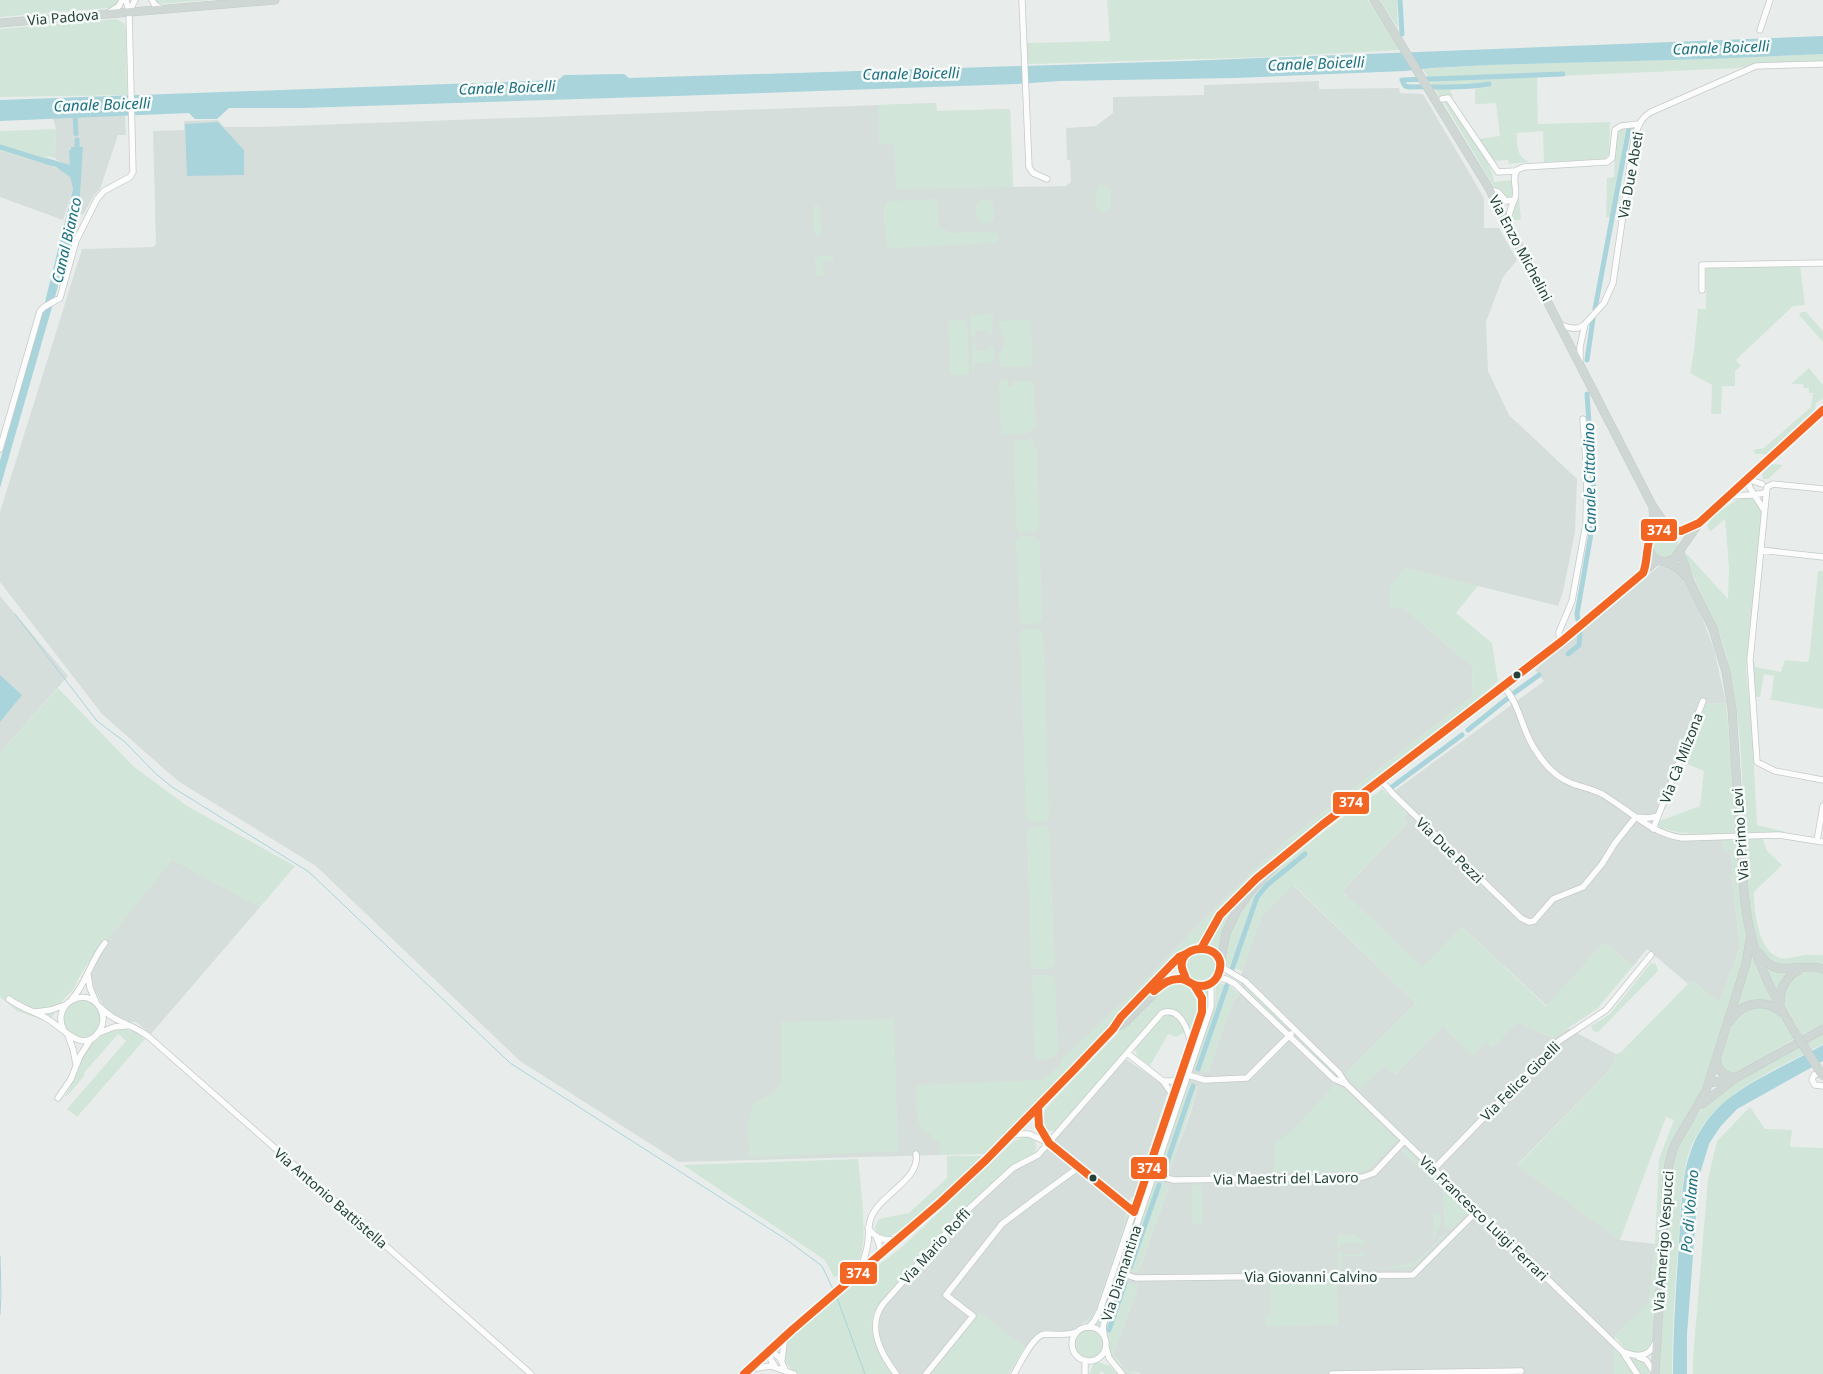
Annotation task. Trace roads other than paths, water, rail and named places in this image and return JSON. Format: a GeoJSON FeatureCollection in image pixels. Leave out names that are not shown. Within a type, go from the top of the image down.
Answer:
{"type":"FeatureCollection","features":[{"type":"Feature","properties":{"kind":"main road","name":"Via Padova"},"geometry":{"type":"LineString","coordinates":[[0,23],[275,0]]}},
{"type":"Feature","properties":{"kind":"main road","name":"Via Enzo Michelini"},"geometry":{"type":"LineString","coordinates":[[1374,0],[1470,154],[1508,222],[1652,505],[1665,524],[1672,530]]}},
{"type":"Feature","properties":{"kind":"main road"},"geometry":{"type":"LineString","coordinates":[[1649,550],[1657,560],[1666,562],[1674,559],[1698,523],[1823,410]]}},
{"type":"Feature","properties":{"kind":"main road","name":"Via Enzo Michelini"},"geometry":{"type":"LineString","coordinates":[[1652,505],[1655,521],[1652,534]]}},
{"type":"Feature","properties":{"kind":"main road"},"geometry":{"type":"LineString","coordinates":[[1643,572],[1648,560],[1649,541],[1652,534],[1662,529],[1683,530],[1698,523]]}},
{"type":"Feature","properties":{"kind":"main road"},"geometry":{"type":"LineString","coordinates":[[1672,530],[1680,537],[1681,549]]}},
{"type":"Feature","properties":{"kind":"main road","name":"Via Primo Levi"},"geometry":{"type":"LineString","coordinates":[[1681,549],[1690,582],[1713,629],[1726,672],[1732,709],[1744,897],[1752,938],[1766,978],[1780,1006],[1794,1031],[1823,1074]]}},
{"type":"Feature","properties":{"kind":"main road"},"geometry":{"type":"LineString","coordinates":[[746,1372],[785,1335],[899,1239],[964,1181],[1113,1030],[1121,1017],[1179,957],[1191,950],[1202,947],[1223,911],[1251,884],[1317,829],[1383,782],[1506,689],[1657,560]]}},
{"type":"Feature","properties":{"kind":"main road","name":"Via Primo Levi"},"geometry":{"type":"LineString","coordinates":[[1666,562],[1678,568],[1690,582]]}},
{"type":"Feature","properties":{"kind":"main road"},"geometry":{"type":"LineString","coordinates":[[1186,954],[1183,959],[1182,969],[1186,979],[1194,985],[1200,986],[1214,981],[1220,965],[1226,933],[1237,910],[1251,891],[1279,862]]}},
{"type":"Feature","properties":{"kind":"main road"},"geometry":{"type":"LineString","coordinates":[[1752,938],[1761,956],[1772,966],[1785,969],[1812,967],[1823,969]]}},
{"type":"Feature","properties":{"kind":"main road"},"geometry":{"type":"LineString","coordinates":[[1693,1115],[1709,1083],[1748,959],[1752,938]]}},
{"type":"Feature","properties":{"kind":"main road"},"geometry":{"type":"LineString","coordinates":[[1202,947],[1214,952],[1220,965]]}},
{"type":"Feature","properties":{"kind":"main road"},"geometry":{"type":"LineString","coordinates":[[1780,1006],[1780,994],[1786,981],[1800,968]]}},
{"type":"Feature","properties":{"kind":"main road"},"geometry":{"type":"LineString","coordinates":[[1113,1030],[1124,1023],[1161,984],[1171,979],[1186,979]]}},
{"type":"Feature","properties":{"kind":"main road"},"geometry":{"type":"LineString","coordinates":[[1725,1032],[1737,1011],[1754,1004],[1772,1006],[1788,1021]]}},
{"type":"Feature","properties":{"kind":"main road"},"geometry":{"type":"LineString","coordinates":[[1693,1115],[1703,1103],[1738,1077],[1823,1029]]}},
{"type":"Feature","properties":{"kind":"main road"},"geometry":{"type":"LineString","coordinates":[[1716,1059],[1717,1067],[1723,1074],[1738,1077]]}},
{"type":"Feature","properties":{"kind":"main road"},"geometry":{"type":"LineString","coordinates":[[1709,1083],[1738,1077]]}},
{"type":"Feature","properties":{"kind":"main road","name":"Via Amerigo Vespucci"},"geometry":{"type":"LineString","coordinates":[[1655,1374],[1667,1174],[1670,1156],[1675,1144],[1693,1115]]}},
{"type":"Feature","properties":{"kind":"street"},"geometry":{"type":"LineString","coordinates":[[0,449],[42,308],[62,296],[76,241],[97,199],[104,191],[132,174],[128,12],[124,0],[108,13]]}},
{"type":"Feature","properties":{"kind":"street"},"geometry":{"type":"LineString","coordinates":[[128,12],[135,0]]}},
{"type":"Feature","properties":{"kind":"street"},"geometry":{"type":"LineString","coordinates":[[152,0],[155,5],[162,9]]}},
{"type":"Feature","properties":{"kind":"street"},"geometry":{"type":"LineString","coordinates":[[1022,0],[1028,163],[1032,173],[1047,179]]}},
{"type":"Feature","properties":{"kind":"street"},"geometry":{"type":"LineString","coordinates":[[1760,30],[1770,0]]}},
{"type":"Feature","properties":{"kind":"street","name":"Via Due Abeti"},"geometry":{"type":"LineString","coordinates":[[1580,363],[1580,347],[1586,324],[1604,303],[1613,283],[1634,139],[1639,124],[1644,117],[1651,112],[1752,67],[1763,65],[1823,64]]}},
{"type":"Feature","properties":{"kind":"street"},"geometry":{"type":"LineString","coordinates":[[1442,99],[1448,98],[1498,172],[1515,171],[1524,167],[1607,162],[1612,158],[1615,130],[1621,126],[1639,124]]}},
{"type":"Feature","properties":{"kind":"street"},"geometry":{"type":"LineString","coordinates":[[1508,222],[1515,197],[1515,171]]}},
{"type":"Feature","properties":{"kind":"street"},"geometry":{"type":"LineString","coordinates":[[1490,190],[1498,192],[1506,201],[1513,200]]}},
{"type":"Feature","properties":{"kind":"street"},"geometry":{"type":"LineString","coordinates":[[1702,290],[1702,265],[1823,263]]}},
{"type":"Feature","properties":{"kind":"street"},"geometry":{"type":"LineString","coordinates":[[1561,325],[1574,328],[1582,327],[1586,324]]}},
{"type":"Feature","properties":{"kind":"street"},"geometry":{"type":"LineString","coordinates":[[1562,641],[1559,632],[1572,601],[1586,524],[1587,474],[1583,419]]}},
{"type":"Feature","properties":{"kind":"street"},"geometry":{"type":"LineString","coordinates":[[1761,467],[1760,474],[1766,492]]}},
{"type":"Feature","properties":{"kind":"street"},"geometry":{"type":"LineString","coordinates":[[1747,479],[1762,484]]}},
{"type":"Feature","properties":{"kind":"street"},"geometry":{"type":"LineString","coordinates":[[1747,479],[1764,510]]}},
{"type":"Feature","properties":{"kind":"street"},"geometry":{"type":"LineString","coordinates":[[1823,489],[1773,484],[1767,487],[1750,668],[1756,760],[1758,764],[1775,771],[1823,780]]}},
{"type":"Feature","properties":{"kind":"street"},"geometry":{"type":"LineString","coordinates":[[1727,497],[1766,492]]}},
{"type":"Feature","properties":{"kind":"street"},"geometry":{"type":"LineString","coordinates":[[1760,550],[1823,557]]}},
{"type":"Feature","properties":{"kind":"street"},"geometry":{"type":"LineString","coordinates":[[1506,689],[1514,700],[1527,737],[1554,772],[1571,783],[1599,793],[1653,829],[1673,837],[1768,834],[1796,836],[1820,841],[1823,806]]}},
{"type":"Feature","properties":{"kind":"street","name":"Via Cà Milzona"},"geometry":{"type":"LineString","coordinates":[[1653,829],[1703,701]]}},
{"type":"Feature","properties":{"kind":"street","name":"Via Due Pezzi"},"geometry":{"type":"LineString","coordinates":[[1383,782],[1392,794],[1526,922],[1532,922],[1554,899],[1583,887],[1602,864],[1634,817]]}},
{"type":"Feature","properties":{"kind":"street","name":"Via Cà Milzona"},"geometry":{"type":"LineString","coordinates":[[1634,817],[1649,818],[1658,816]]}},
{"type":"Feature","properties":{"kind":"street"},"geometry":{"type":"LineString","coordinates":[[32,1012],[51,1010],[65,1005],[71,1000],[80,989],[96,955],[106,943]]}},
{"type":"Feature","properties":{"kind":"street","name":"Via Felice Gioelli"},"geometry":{"type":"LineString","coordinates":[[1434,1169],[1556,1043],[1606,1010],[1651,955]]}},
{"type":"Feature","properties":{"kind":"street","name":"Via Francesco Luigi Ferrari"},"geometry":{"type":"LineString","coordinates":[[1220,965],[1245,980],[1339,1072],[1346,1084],[1622,1351],[1637,1374]]}},
{"type":"Feature","properties":{"kind":"street"},"geometry":{"type":"LineString","coordinates":[[58,1098],[71,1079],[82,1051],[95,1036],[103,1020],[89,985],[89,972]]}},
{"type":"Feature","properties":{"kind":"street","name":"Via Francesco Luigi Ferrari"},"geometry":{"type":"LineString","coordinates":[[1214,981],[1226,979],[1239,988],[1334,1079],[1346,1084]]}},
{"type":"Feature","properties":{"kind":"street"},"geometry":{"type":"LineString","coordinates":[[1239,988],[1245,980]]}},
{"type":"Feature","properties":{"kind":"street","name":"Via Diamantina"},"geometry":{"type":"LineString","coordinates":[[1115,1366],[1109,1358],[1106,1348],[1104,1322],[1211,1007],[1214,981]]}},
{"type":"Feature","properties":{"kind":"street","name":"Via Diamantina"},"geometry":{"type":"LineString","coordinates":[[1089,1327],[1100,1310],[1203,1008],[1201,993],[1194,985]]}},
{"type":"Feature","properties":{"kind":"street"},"geometry":{"type":"LineString","coordinates":[[9,999],[48,1019],[66,1033],[80,1040],[95,1036],[114,1027],[129,1026]]}},
{"type":"Feature","properties":{"kind":"street","name":"Via Antonio Battistella"},"geometry":{"type":"LineString","coordinates":[[71,1000],[90,999],[109,1016],[138,1029],[149,1037],[531,1374]]}},
{"type":"Feature","properties":{"kind":"street"},"geometry":{"type":"LineString","coordinates":[[65,1005],[60,1018],[74,1053],[76,1068]]}},
{"type":"Feature","properties":{"kind":"street"},"geometry":{"type":"LineString","coordinates":[[1174,1096],[1163,1081],[1127,1053],[1162,1013],[1166,1012],[1173,1013],[1185,1023],[1191,1046]]}},
{"type":"Feature","properties":{"kind":"street"},"geometry":{"type":"LineString","coordinates":[[1188,1075],[1205,1080],[1247,1078],[1295,1030]]}},
{"type":"Feature","properties":{"kind":"street","name":"Via Mario Roffi"},"geometry":{"type":"LineString","coordinates":[[896,1374],[886,1360],[875,1332],[874,1320],[878,1311],[953,1223],[1012,1168],[1034,1158],[1127,1053]]}},
{"type":"Feature","properties":{"kind":"street"},"geometry":{"type":"LineString","coordinates":[[1823,1074],[1814,1076],[1812,1080],[1815,1085],[1823,1086]]}},
{"type":"Feature","properties":{"kind":"street"},"geometry":{"type":"LineString","coordinates":[[1163,1081],[1173,1081],[1181,1075]]}},
{"type":"Feature","properties":{"kind":"street"},"geometry":{"type":"LineString","coordinates":[[1038,1108],[1038,1124],[1048,1144]]}},
{"type":"Feature","properties":{"kind":"street"},"geometry":{"type":"LineString","coordinates":[[1010,1136],[1022,1133],[1029,1134],[1048,1144],[1134,1212]]}},
{"type":"Feature","properties":{"kind":"street","name":"Via Maestri del Lavoro"},"geometry":{"type":"LineString","coordinates":[[1154,1175],[1174,1180],[1363,1177],[1374,1173],[1404,1141]]}},
{"type":"Feature","properties":{"kind":"street"},"geometry":{"type":"LineString","coordinates":[[856,1274],[863,1262],[871,1217],[877,1207],[910,1176],[918,1161],[916,1154]]}},
{"type":"Feature","properties":{"kind":"street"},"geometry":{"type":"LineString","coordinates":[[926,1374],[973,1316],[946,1295],[1002,1224],[1079,1167]]}},
{"type":"Feature","properties":{"kind":"street","name":"Via Giovanni Calvino"},"geometry":{"type":"LineString","coordinates":[[1120,1273],[1136,1278],[1412,1275],[1477,1211]]}},
{"type":"Feature","properties":{"kind":"street"},"geometry":{"type":"LineString","coordinates":[[868,1228],[883,1240],[899,1239]]}},
{"type":"Feature","properties":{"kind":"street"},"geometry":{"type":"LineString","coordinates":[[876,1236],[881,1254]]}},
{"type":"Feature","properties":{"kind":"street"},"geometry":{"type":"LineString","coordinates":[[868,1242],[881,1254]]}},
{"type":"Feature","properties":{"kind":"street","name":"Via Diamantina"},"geometry":{"type":"LineString","coordinates":[[1076,1332],[1089,1327],[1098,1329],[1104,1335]]}},
{"type":"Feature","properties":{"kind":"street"},"geometry":{"type":"LineString","coordinates":[[1014,1374],[1037,1337],[1045,1334],[1061,1336],[1076,1332]]}},
{"type":"Feature","properties":{"kind":"street"},"geometry":{"type":"LineString","coordinates":[[1073,1348],[1073,1338],[1076,1332]]}},
{"type":"Feature","properties":{"kind":"street"},"geometry":{"type":"LineString","coordinates":[[784,1372],[782,1362],[785,1335]]}},
{"type":"Feature","properties":{"kind":"street"},"geometry":{"type":"LineString","coordinates":[[1061,1336],[1077,1355],[1085,1360],[1097,1359],[1115,1366],[1122,1374]]}},
{"type":"Feature","properties":{"kind":"street"},"geometry":{"type":"LineString","coordinates":[[1638,1356],[1643,1356],[1651,1350],[1656,1341]]}},
{"type":"Feature","properties":{"kind":"street"},"geometry":{"type":"LineString","coordinates":[[1097,1359],[1106,1348]]}},
{"type":"Feature","properties":{"kind":"street"},"geometry":{"type":"LineString","coordinates":[[770,1350],[778,1355],[782,1362]]}},
{"type":"Feature","properties":{"kind":"street"},"geometry":{"type":"LineString","coordinates":[[770,1350],[771,1360],[776,1368]]}},
{"type":"Feature","properties":{"kind":"street","name":"Via Francesco Luigi Ferrari"},"geometry":{"type":"LineString","coordinates":[[1622,1351],[1638,1356]]}},
{"type":"Feature","properties":{"kind":"street"},"geometry":{"type":"LineString","coordinates":[[1638,1356],[1646,1360],[1655,1374]]}},
{"type":"Feature","properties":{"kind":"street"},"geometry":{"type":"LineString","coordinates":[[1085,1360],[1085,1374]]}},
{"type":"Feature","properties":{"kind":"street"},"geometry":{"type":"LineString","coordinates":[[746,1372],[766,1366],[794,1374]]}},
{"type":"Feature","properties":{"kind":"street"},"geometry":{"type":"LineString","coordinates":[[1332,1374],[1521,1371]]}},
{"type":"Feature","properties":{"kind":"water","name":"Canale Boicelli"},"geometry":{"type":"Polygon","coordinates":[[[1823,36],[1823,54],[1489,65],[1405,71],[1235,78],[1060,81],[675,96],[302,108],[229,108],[217,119],[195,119],[189,113],[0,121],[0,100],[558,80],[564,75],[624,74],[629,78],[1185,61],[1823,36]]]}},
{"type":"Feature","properties":{"kind":"water"},"geometry":{"type":"Polygon","coordinates":[[[218,122],[244,150],[244,175],[187,176],[185,124],[218,122]]]}},
{"type":"Feature","properties":{"kind":"water"},"geometry":{"type":"Polygon","coordinates":[[[71,147],[83,147],[79,213],[0,488],[0,461],[45,302],[73,189],[70,177],[56,167],[45,164],[47,158],[70,165],[69,150],[71,150],[71,147]]]}},
{"type":"Feature","properties":{"kind":"water"},"geometry":{"type":"Polygon","coordinates":[[[0,675],[22,695],[0,722],[0,675]]]}},
{"type":"Feature","properties":{"kind":"water","name":"Po di Volano"},"geometry":{"type":"Polygon","coordinates":[[[1823,1045],[1823,1061],[1737,1109],[1720,1127],[1709,1144],[1699,1177],[1687,1334],[1687,1374],[1673,1374],[1674,1319],[1682,1197],[1686,1167],[1694,1142],[1713,1113],[1732,1096],[1757,1080],[1823,1045]]]}},
{"type":"Feature","properties":{"kind":"waterway"},"geometry":{"type":"LineString","coordinates":[[1400,0],[1402,34]]}},
{"type":"Feature","properties":{"kind":"waterway"},"geometry":{"type":"LineString","coordinates":[[1489,84],[1459,87],[1409,87],[1405,86],[1402,80],[1563,74]]}},
{"type":"Feature","properties":{"kind":"waterway","name":"Canale Boicelli"},"geometry":{"type":"LineString","coordinates":[[75,112],[76,134]]}},
{"type":"Feature","properties":{"kind":"waterway","name":"Canale Cittadino"},"geometry":{"type":"LineString","coordinates":[[1595,309],[1629,128]]}},
{"type":"Feature","properties":{"kind":"waterway"},"geometry":{"type":"LineString","coordinates":[[77,140],[77,151]]}},
{"type":"Feature","properties":{"kind":"waterway","name":"Canal Bianco"},"geometry":{"type":"LineString","coordinates":[[0,147],[51,163]]}},
{"type":"Feature","properties":{"kind":"waterway","name":"Canale Cittadino"},"geometry":{"type":"LineString","coordinates":[[1587,360],[1593,319]]}},
{"type":"Feature","properties":{"kind":"waterway","name":"Canale Cittadino"},"geometry":{"type":"LineString","coordinates":[[1578,620],[1577,614],[1593,522],[1594,494],[1587,394]]}},
{"type":"Feature","properties":{"kind":"waterway"},"geometry":{"type":"LineString","coordinates":[[15,614],[97,721],[125,742],[155,773],[172,787],[309,872],[510,1063],[787,1240],[822,1266],[833,1289]]}},
{"type":"Feature","properties":{"kind":"waterway"},"geometry":{"type":"LineString","coordinates":[[1568,654],[1579,645],[1580,633]]}},
{"type":"Feature","properties":{"kind":"waterway"},"geometry":{"type":"LineString","coordinates":[[1514,693],[1539,675]]}},
{"type":"Feature","properties":{"kind":"waterway"},"geometry":{"type":"LineString","coordinates":[[1468,730],[1508,698]]}},
{"type":"Feature","properties":{"kind":"waterway"},"geometry":{"type":"LineString","coordinates":[[1392,787],[1462,735]]}},
{"type":"Feature","properties":{"kind":"waterway"},"geometry":{"type":"LineString","coordinates":[[1232,969],[1257,897],[1267,885],[1305,854]]}},
{"type":"Feature","properties":{"kind":"waterway"},"geometry":{"type":"LineString","coordinates":[[1198,1069],[1227,985]]}},
{"type":"Feature","properties":{"kind":"waterway"},"geometry":{"type":"LineString","coordinates":[[1164,1171],[1193,1086]]}},
{"type":"Feature","properties":{"kind":"waterway"},"geometry":{"type":"LineString","coordinates":[[1130,1268],[1159,1185]]}},
{"type":"Feature","properties":{"kind":"waterway"},"geometry":{"type":"LineString","coordinates":[[0,1256],[0,1314]]}},
{"type":"Feature","properties":{"kind":"waterway"},"geometry":{"type":"LineString","coordinates":[[1109,1330],[1125,1283]]}},
{"type":"Feature","properties":{"kind":"waterway"},"geometry":{"type":"LineString","coordinates":[[836,1295],[865,1374]]}}]}
